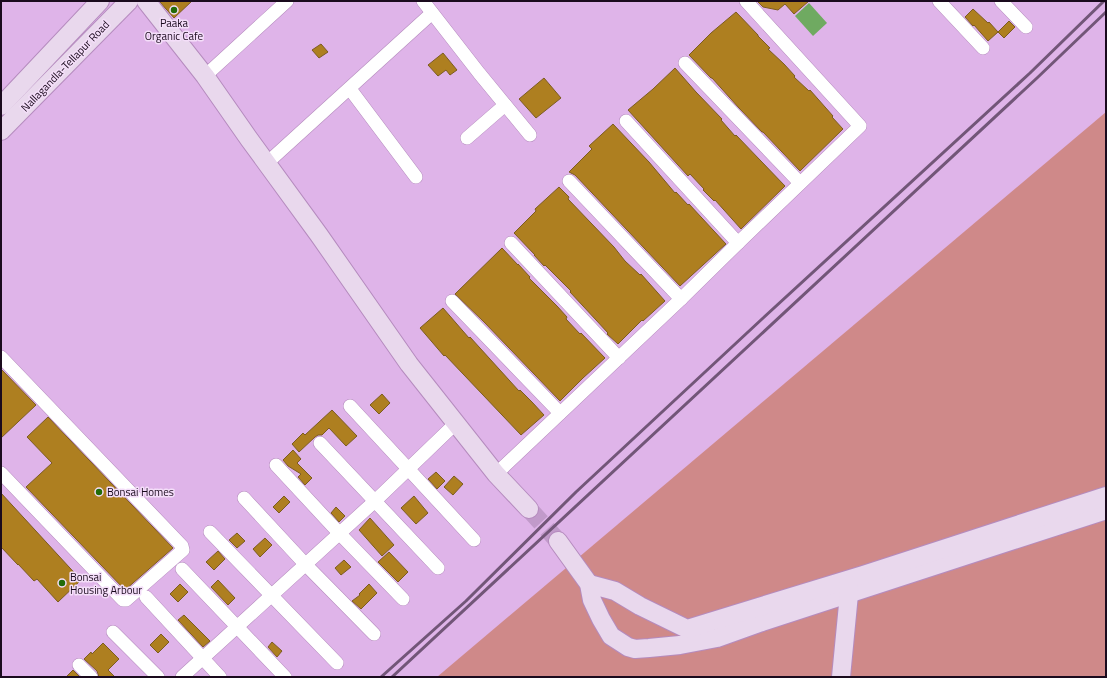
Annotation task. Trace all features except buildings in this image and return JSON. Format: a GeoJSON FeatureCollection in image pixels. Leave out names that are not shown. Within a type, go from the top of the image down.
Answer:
{"type":"FeatureCollection","features":[{"type":"Feature","properties":{"kind":"street","name":"Nallagandla-Tellapur Road"},"geometry":{"type":"LineString","coordinates":[[1,106],[100,1]]}},
{"type":"Feature","properties":{"kind":"street","name":"Nallagandla-Tellapur Road"},"geometry":{"type":"LineString","coordinates":[[1,131],[128,1]]}},
{"type":"Feature","properties":{"kind":"street"},"geometry":{"type":"LineString","coordinates":[[146,1],[205,76],[249,140],[319,234],[409,364],[496,474],[529,509]]}},
{"type":"Feature","properties":{"kind":"street"},"geometry":{"type":"LineString","coordinates":[[205,76],[286,1]]}},
{"type":"Feature","properties":{"kind":"street"},"geometry":{"type":"LineString","coordinates":[[422,1],[530,135]]}},
{"type":"Feature","properties":{"kind":"street"},"geometry":{"type":"LineString","coordinates":[[496,474],[681,299],[860,126],[746,1]]}},
{"type":"Feature","properties":{"kind":"street"},"geometry":{"type":"LineString","coordinates":[[939,1],[983,48]]}},
{"type":"Feature","properties":{"kind":"street"},"geometry":{"type":"LineString","coordinates":[[1001,1],[1026,27]]}},
{"type":"Feature","properties":{"kind":"street"},"geometry":{"type":"LineString","coordinates":[[267,163],[432,13]]}},
{"type":"Feature","properties":{"kind":"street"},"geometry":{"type":"LineString","coordinates":[[685,63],[800,183]]}},
{"type":"Feature","properties":{"kind":"street"},"geometry":{"type":"LineString","coordinates":[[350,89],[416,177]]}},
{"type":"Feature","properties":{"kind":"street"},"geometry":{"type":"LineString","coordinates":[[467,138],[505,105]]}},
{"type":"Feature","properties":{"kind":"street"},"geometry":{"type":"LineString","coordinates":[[626,121],[738,243]]}},
{"type":"Feature","properties":{"kind":"street"},"geometry":{"type":"LineString","coordinates":[[569,182],[681,299]]}},
{"type":"Feature","properties":{"kind":"street"},"geometry":{"type":"LineString","coordinates":[[511,243],[619,358]]}},
{"type":"Feature","properties":{"kind":"street"},"geometry":{"type":"LineString","coordinates":[[452,301],[560,413]]}},
{"type":"Feature","properties":{"kind":"street"},"geometry":{"type":"LineString","coordinates":[[1,357],[182,546],[183,550],[126,600],[122,600],[1,473]]}},
{"type":"Feature","properties":{"kind":"street"},"geometry":{"type":"LineString","coordinates":[[350,406],[474,540]]}},
{"type":"Feature","properties":{"kind":"street"},"geometry":{"type":"LineString","coordinates":[[182,677],[340,534],[456,424]]}},
{"type":"Feature","properties":{"kind":"street"},"geometry":{"type":"LineString","coordinates":[[320,443],[438,568]]}},
{"type":"Feature","properties":{"kind":"street"},"geometry":{"type":"LineString","coordinates":[[276,465],[403,599]]}},
{"type":"Feature","properties":{"kind":"street"},"geometry":{"type":"LineString","coordinates":[[558,541],[588,584],[592,600],[611,636],[628,647],[635,649],[649,648],[683,637],[717,638],[762,622],[849,587],[1106,496]]}},
{"type":"Feature","properties":{"kind":"street"},"geometry":{"type":"LineString","coordinates":[[244,498],[374,634]]}},
{"type":"Feature","properties":{"kind":"street"},"geometry":{"type":"LineString","coordinates":[[849,587],[1106,510]]}},
{"type":"Feature","properties":{"kind":"street"},"geometry":{"type":"LineString","coordinates":[[210,532],[337,663]]}},
{"type":"Feature","properties":{"kind":"street"},"geometry":{"type":"LineString","coordinates":[[182,569],[285,677]]}},
{"type":"Feature","properties":{"kind":"street"},"geometry":{"type":"LineString","coordinates":[[588,584],[615,591],[640,606],[683,637]]}},
{"type":"Feature","properties":{"kind":"street"},"geometry":{"type":"LineString","coordinates":[[841,677],[849,587]]}},
{"type":"Feature","properties":{"kind":"street"},"geometry":{"type":"LineString","coordinates":[[146,597],[220,677]]}},
{"type":"Feature","properties":{"kind":"street"},"geometry":{"type":"LineString","coordinates":[[113,632],[158,677]]}},
{"type":"Feature","properties":{"kind":"street"},"geometry":{"type":"LineString","coordinates":[[79,665],[91,677]]}},
{"type":"Feature","properties":{"kind":"shaded area"},"geometry":{"type":"Polygon","coordinates":[[[809,3],[827,23],[813,36],[795,16],[809,3]]]}},
{"type":"Feature","properties":{"kind":"shaded area"},"geometry":{"type":"Polygon","coordinates":[[[1106,112],[1106,677],[437,677],[1106,112]]]}},
{"type":"Feature","properties":{"kind":"tunnel"},"geometry":{"type":"LineString","coordinates":[[529,509],[558,541]]}},
{"type":"Feature","properties":{"kind":"railway"},"geometry":{"type":"LineString","coordinates":[[381,677],[466,601],[576,492],[1030,73],[1104,1]]}},
{"type":"Feature","properties":{"kind":"railway"},"geometry":{"type":"LineString","coordinates":[[392,677],[1037,78],[1106,12]]}},
{"type":"Feature","properties":{"kind":"place","name":"Paaka Organic Cafe"},"geometry":{"type":"Point","coordinates":[174,10]}},
{"type":"Feature","properties":{"kind":"place","name":"Bonsai Homes"},"geometry":{"type":"Point","coordinates":[99,492]}},
{"type":"Feature","properties":{"kind":"place","name":"Bonsai Housing Arbour"},"geometry":{"type":"Point","coordinates":[62,583]}}]}
